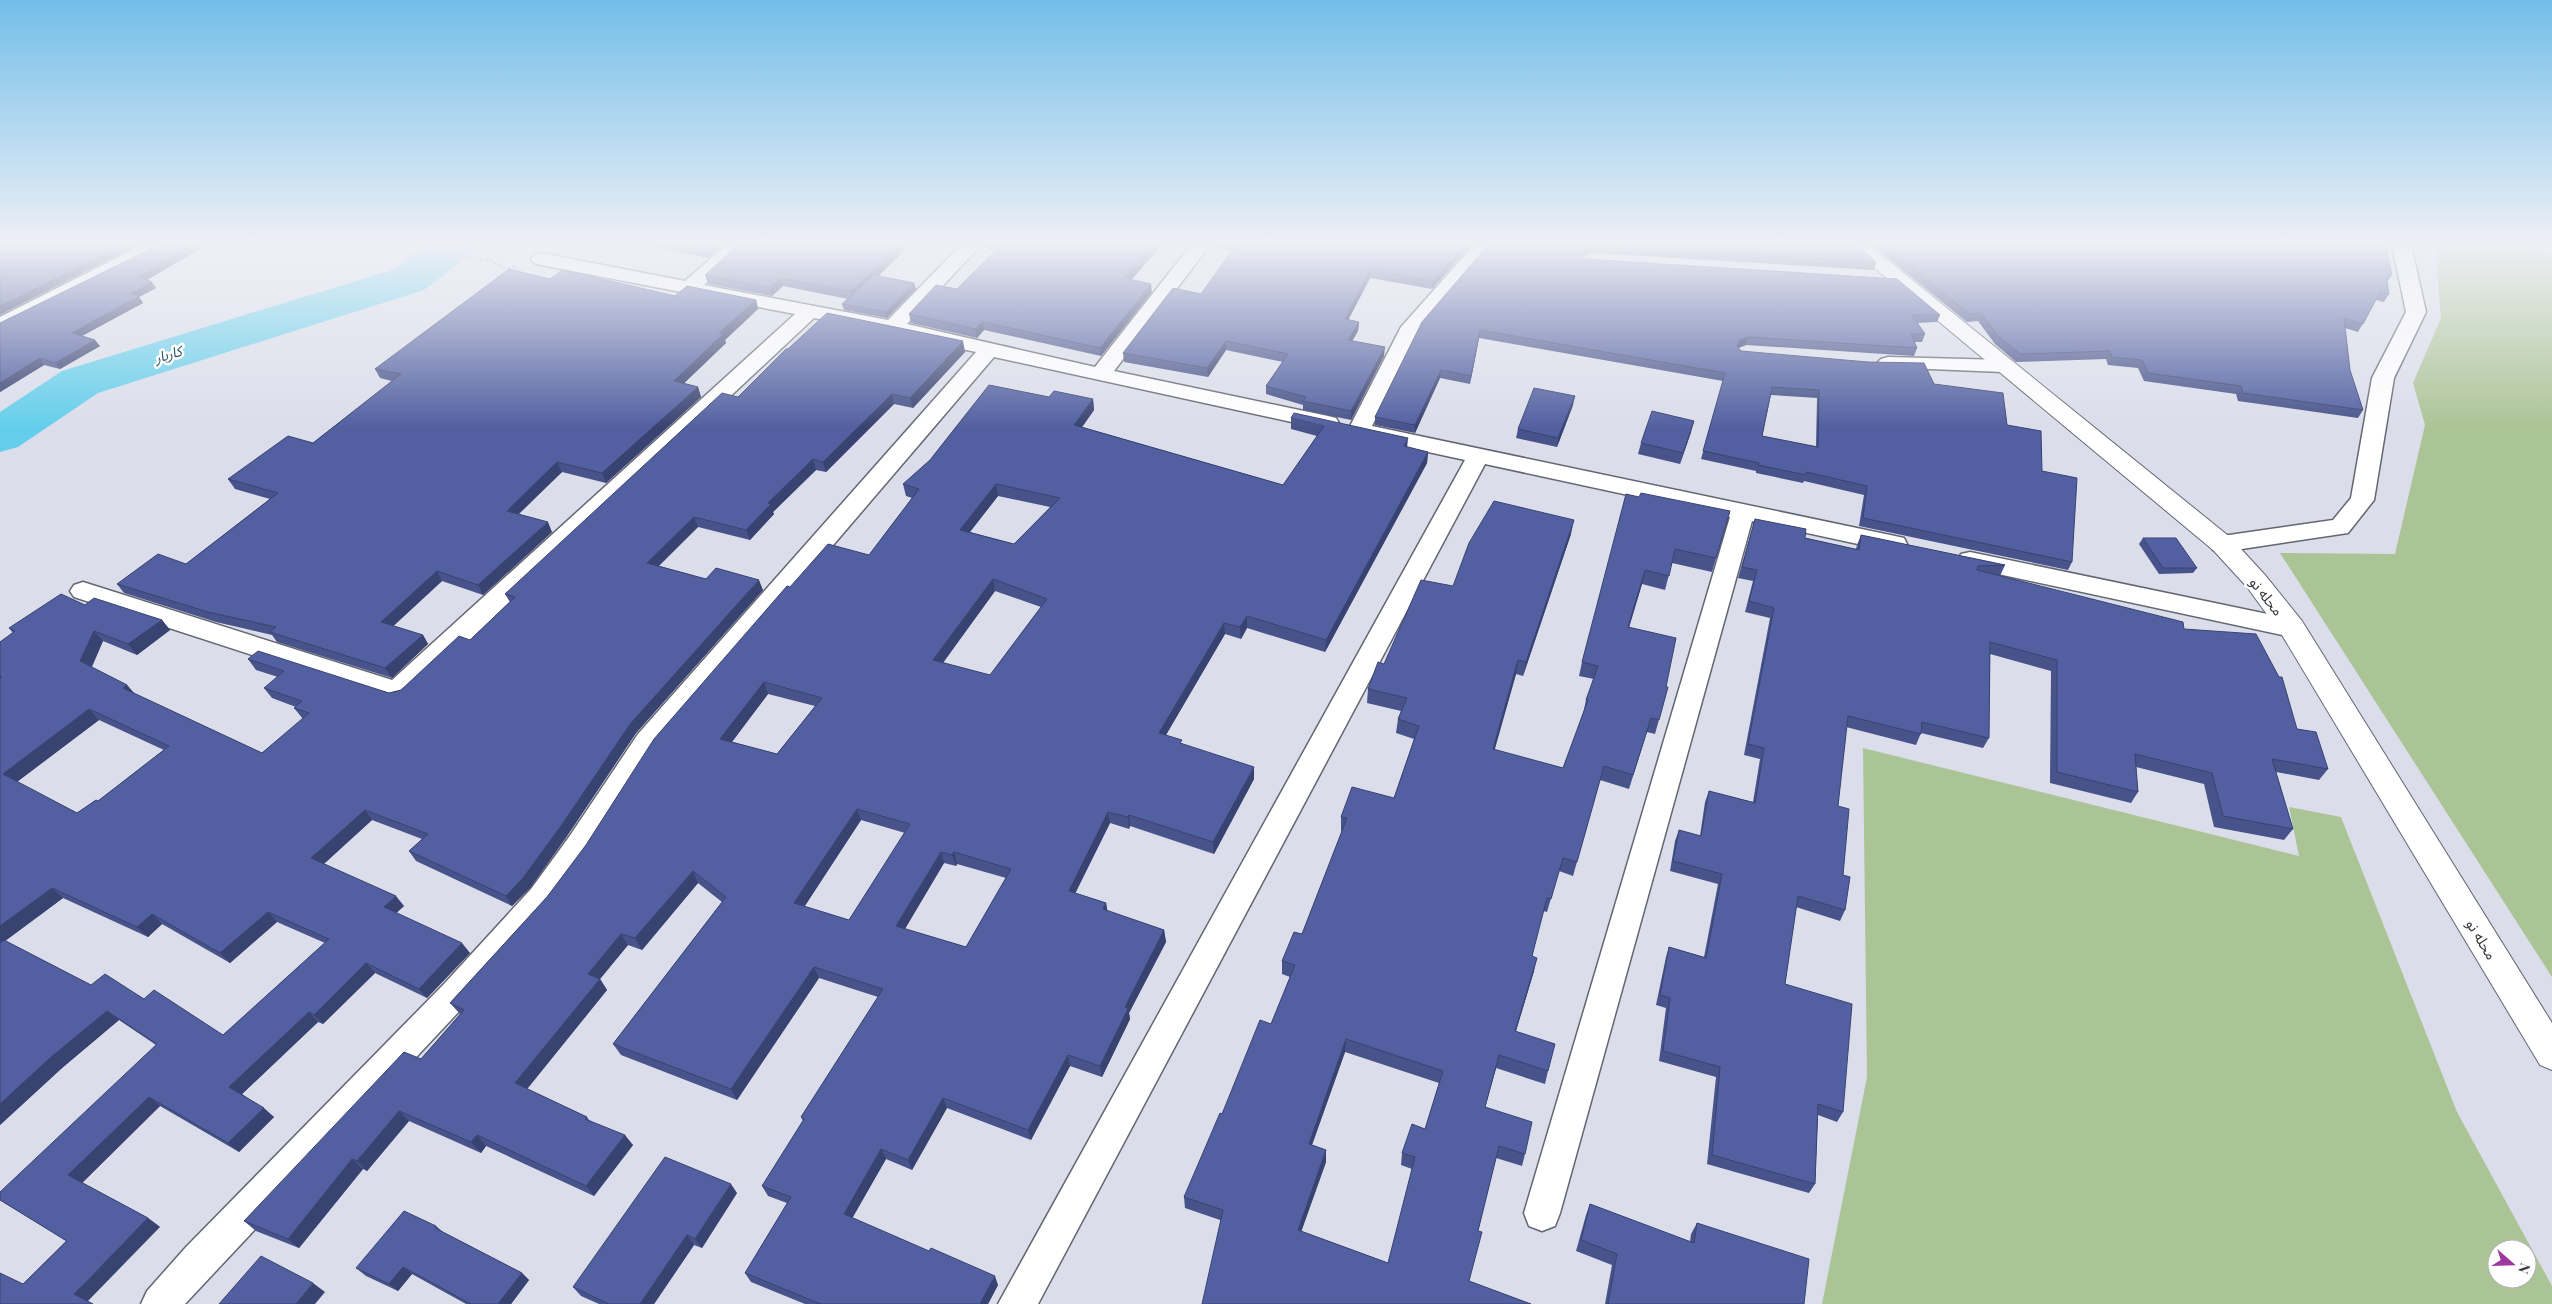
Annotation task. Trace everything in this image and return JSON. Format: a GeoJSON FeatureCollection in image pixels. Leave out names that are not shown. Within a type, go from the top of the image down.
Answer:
{"type":"FeatureCollection","features":[{"type":"Feature","properties":{"kind":"street"},"geometry":{"type":"LineString","coordinates":[[0,325],[38,306]]}},
{"type":"Feature","properties":{"kind":"street"},"geometry":{"type":"LineString","coordinates":[[783,306],[893,327],[1100,375],[1916,549]]}},
{"type":"Feature","properties":{"kind":"street"},"geometry":{"type":"LineString","coordinates":[[893,327],[913,306]]}},
{"type":"Feature","properties":{"kind":"street"},"geometry":{"type":"LineString","coordinates":[[1100,375],[1153,306]]}},
{"type":"Feature","properties":{"kind":"street"},"geometry":{"type":"LineString","coordinates":[[1359,430],[1411,326],[1429,306]]}},
{"type":"Feature","properties":{"kind":"street","name":"محله نو"},"geometry":{"type":"LineString","coordinates":[[1931,306],[2222,544],[2256,581],[2292,628],[2552,1054]]}},
{"type":"Feature","properties":{"kind":"street"},"geometry":{"type":"LineString","coordinates":[[2222,544],[2340,527],[2362,500],[2383,378],[2416,312],[2415,306]]}},
{"type":"Feature","properties":{"kind":"street"},"geometry":{"type":"LineString","coordinates":[[83,591],[397,692],[810,311]]}},
{"type":"Feature","properties":{"kind":"street"},"geometry":{"type":"LineString","coordinates":[[160,1304],[199,1260],[455,994],[542,898],[580,846],[648,742],[990,350]]}},
{"type":"Feature","properties":{"kind":"street"},"geometry":{"type":"LineString","coordinates":[[1865,362],[2003,366]]}},
{"type":"Feature","properties":{"kind":"street"},"geometry":{"type":"LineString","coordinates":[[1016,1304],[1478,456]]}},
{"type":"Feature","properties":{"kind":"street"},"geometry":{"type":"LineString","coordinates":[[1542,1213],[1743,512]]}},
{"type":"Feature","properties":{"kind":"street"},"geometry":{"type":"LineString","coordinates":[[1945,555],[2292,628]]}},
{"type":"Feature","properties":{"kind":"green space"},"geometry":{"type":"Polygon","coordinates":[[[2440,306],[2552,306],[2552,977],[2280,553],[2395,554],[2425,425],[2413,383],[2441,318],[2440,306]]]}},
{"type":"Feature","properties":{"kind":"green space"},"geometry":{"type":"Polygon","coordinates":[[[1863,748],[2299,856],[2289,807],[2341,817],[2457,1112],[2526,1239],[2487,1239],[2487,1289],[2537,1289],[2537,1259],[2552,1286],[2552,1304],[1822,1304],[1867,1077],[1863,748]]]}},
{"type":"Feature","properties":{"kind":"building"},"geometry":{"type":"Polygon","coordinates":[[[35,306],[121,306],[72,333],[95,340],[55,363],[40,358],[0,383],[0,323],[35,306]]]}},
{"type":"Feature","properties":{"kind":"building"},"geometry":{"type":"Polygon","coordinates":[[[460,306],[749,306],[719,333],[723,334],[674,381],[698,387],[602,473],[557,462],[507,511],[548,522],[478,585],[437,571],[381,622],[423,635],[385,668],[270,632],[276,627],[208,612],[117,584],[158,554],[186,564],[278,493],[228,479],[288,436],[313,443],[401,374],[375,369],[460,306]]]}},
{"type":"Feature","properties":{"kind":"building"},"geometry":{"type":"Polygon","coordinates":[[[852,306],[892,306],[886,312],[852,306]]]}},
{"type":"Feature","properties":{"kind":"building"},"geometry":{"type":"Polygon","coordinates":[[[917,306],[1134,306],[1100,348],[983,322],[975,329],[909,314],[917,306]]]}},
{"type":"Feature","properties":{"kind":"building"},"geometry":{"type":"Polygon","coordinates":[[[1159,306],[1352,306],[1345,319],[1359,322],[1348,340],[1385,347],[1351,411],[1303,401],[1306,397],[1266,386],[1288,354],[1226,341],[1207,368],[1123,353],[1159,306]]]}},
{"type":"Feature","properties":{"kind":"building"},"geometry":{"type":"Polygon","coordinates":[[[1436,306],[1929,306],[1940,315],[1912,315],[1925,334],[1911,334],[1917,348],[1748,337],[1740,340],[1737,346],[1741,351],[1868,362],[1924,363],[1934,384],[2003,393],[2007,425],[2041,431],[2042,471],[2077,478],[2072,562],[1863,518],[1867,486],[1806,472],[1806,475],[1758,465],[1759,463],[1703,451],[1725,373],[1480,330],[1471,376],[1441,370],[1415,425],[1375,417],[1422,322],[1436,306]],[[1772,387],[1762,436],[1818,447],[1819,390],[1772,387]]]}},
{"type":"Feature","properties":{"kind":"building"},"geometry":{"type":"Polygon","coordinates":[[[1960,306],[2373,306],[2363,324],[2344,318],[2350,370],[2363,410],[2243,393],[2241,386],[2148,373],[2142,360],[2112,357],[2110,351],[2020,354],[1998,336],[1981,313],[1970,314],[1960,306]]]}},
{"type":"Feature","properties":{"kind":"building"},"geometry":{"type":"Polygon","coordinates":[[[827,313],[963,341],[910,398],[892,394],[823,462],[813,459],[768,503],[771,504],[746,530],[694,517],[647,563],[706,579],[716,568],[759,580],[631,723],[561,826],[523,878],[506,896],[409,851],[428,834],[365,810],[311,858],[396,896],[384,907],[462,943],[419,989],[366,963],[314,1015],[309,1012],[229,1087],[264,1108],[228,1143],[149,1097],[68,1175],[148,1218],[74,1294],[93,1304],[0,1304],[0,1273],[23,1284],[67,1241],[0,1200],[0,1192],[157,1044],[107,1011],[50,1058],[0,1104],[0,943],[4,940],[91,985],[105,974],[144,999],[154,990],[223,1035],[329,939],[268,912],[220,953],[152,914],[137,927],[52,888],[0,926],[0,678],[2,677],[0,676],[0,642],[15,631],[9,628],[61,594],[85,605],[94,598],[162,620],[128,644],[94,631],[80,661],[127,685],[123,688],[262,753],[309,713],[294,708],[302,701],[264,688],[284,671],[248,659],[258,651],[389,693],[401,690],[459,636],[470,640],[515,597],[505,594],[722,393],[738,397],[827,313]],[[89,709],[3,774],[77,813],[96,800],[98,801],[169,746],[89,709]]]}},
{"type":"Feature","properties":{"kind":"building"},"geometry":{"type":"Polygon","coordinates":[[[989,385],[1049,397],[1054,391],[1093,399],[1074,425],[1283,485],[1324,426],[1291,418],[1294,413],[1408,438],[1404,446],[1428,452],[1326,640],[1247,616],[1240,627],[1224,623],[1159,733],[1182,740],[1180,743],[1254,767],[1213,842],[1129,815],[1128,817],[1108,812],[1069,891],[1106,903],[1103,909],[1164,930],[1125,1007],[1128,1009],[1100,1066],[1068,1055],[1028,1130],[943,1098],[908,1160],[881,1149],[844,1214],[929,1251],[931,1248],[995,1276],[980,1304],[821,1304],[745,1273],[791,1197],[762,1186],[804,1119],[801,1117],[883,989],[814,967],[731,1089],[613,1044],[726,897],[693,871],[635,938],[621,934],[588,974],[600,979],[515,1083],[587,1117],[585,1119],[625,1135],[586,1186],[477,1135],[471,1142],[399,1111],[357,1161],[352,1159],[288,1239],[244,1221],[404,1052],[421,1059],[464,1010],[450,1003],[547,897],[586,845],[654,739],[787,586],[790,587],[828,544],[869,555],[919,489],[903,484],[930,460],[989,385]],[[996,484],[960,530],[1014,544],[1060,498],[996,484]],[[993,579],[933,660],[990,675],[1047,599],[993,579]],[[764,682],[720,739],[777,754],[822,698],[764,682]],[[857,809],[794,903],[849,920],[910,824],[857,809]],[[941,852],[896,926],[966,947],[1011,869],[954,852],[952,855],[941,852]]]}},
{"type":"Feature","properties":{"kind":"building"},"geometry":{"type":"Polygon","coordinates":[[[1534,388],[1575,396],[1558,438],[1518,429],[1534,388]]]}},
{"type":"Feature","properties":{"kind":"building"},"geometry":{"type":"Polygon","coordinates":[[[1652,411],[1694,421],[1683,453],[1641,443],[1652,411]]]}},
{"type":"Feature","properties":{"kind":"building"},"geometry":{"type":"Polygon","coordinates":[[[1641,493],[1730,511],[1716,558],[1675,549],[1669,576],[1645,570],[1628,627],[1676,638],[1666,687],[1668,687],[1659,720],[1651,718],[1633,775],[1604,766],[1577,862],[1563,858],[1551,899],[1547,898],[1532,956],[1537,958],[1515,1031],[1555,1044],[1548,1071],[1499,1055],[1485,1107],[1532,1122],[1525,1154],[1499,1146],[1478,1231],[1482,1232],[1469,1281],[1531,1304],[1202,1304],[1223,1210],[1184,1197],[1220,1113],[1222,1114],[1260,1020],[1271,1024],[1295,965],[1282,961],[1294,932],[1302,934],[1347,818],[1341,817],[1352,787],[1394,798],[1419,726],[1398,719],[1407,698],[1368,689],[1378,662],[1384,664],[1421,580],[1453,586],[1469,543],[1494,501],[1574,520],[1526,662],[1518,660],[1493,749],[1563,768],[1588,700],[1586,700],[1598,666],[1582,662],[1626,494],[1639,497],[1641,493]],[[1346,1039],[1309,1144],[1326,1150],[1298,1230],[1388,1263],[1415,1157],[1402,1153],[1412,1124],[1425,1129],[1443,1071],[1346,1039]]]}},
{"type":"Feature","properties":{"kind":"building"},"geometry":{"type":"Polygon","coordinates":[[[1755,519],[1806,529],[1805,538],[1859,550],[1861,535],[2005,565],[1978,566],[1977,570],[2183,622],[2184,629],[2256,634],[2279,677],[2282,677],[2297,729],[2316,732],[2328,769],[2272,759],[2293,829],[2223,816],[2212,773],[2135,754],[2138,792],[2057,772],[2057,660],[1990,642],[1989,738],[1922,722],[1921,734],[1848,716],[1838,806],[1849,809],[1843,875],[1850,877],[1845,910],[1798,896],[1785,984],[1852,1004],[1843,1112],[1818,1104],[1815,1184],[1712,1155],[1720,1067],[1663,1051],[1670,998],[1660,995],[1669,947],[1706,958],[1722,874],[1673,861],[1679,830],[1701,836],[1709,791],[1755,803],[1764,748],[1748,744],[1774,608],[1749,601],[1757,570],[1742,567],[1755,519]]]}},
{"type":"Feature","properties":{"kind":"building"},"geometry":{"type":"Polygon","coordinates":[[[2143,538],[2176,538],[2197,568],[2163,568],[2143,538]]]}},
{"type":"Feature","properties":{"kind":"building"},"geometry":{"type":"Polygon","coordinates":[[[665,1157],[731,1184],[695,1239],[687,1235],[640,1304],[609,1304],[573,1287],[665,1157]]]}},
{"type":"Feature","properties":{"kind":"building"},"geometry":{"type":"Polygon","coordinates":[[[1590,1204],[1694,1243],[1697,1223],[1809,1259],[1804,1304],[1608,1304],[1617,1254],[1581,1240],[1590,1204]]]}},
{"type":"Feature","properties":{"kind":"building"},"geometry":{"type":"Polygon","coordinates":[[[404,1211],[436,1226],[435,1228],[522,1273],[498,1304],[471,1304],[403,1267],[389,1284],[356,1268],[404,1211]]]}},
{"type":"Feature","properties":{"kind":"building"},"geometry":{"type":"Polygon","coordinates":[[[261,1256],[313,1283],[296,1304],[219,1304],[261,1256]]]}},
{"type":"Feature","properties":{"kind":"waterway","name":"کاربار"},"geometry":{"type":"LineString","coordinates":[[0,436],[80,382],[325,306]]}}]}
